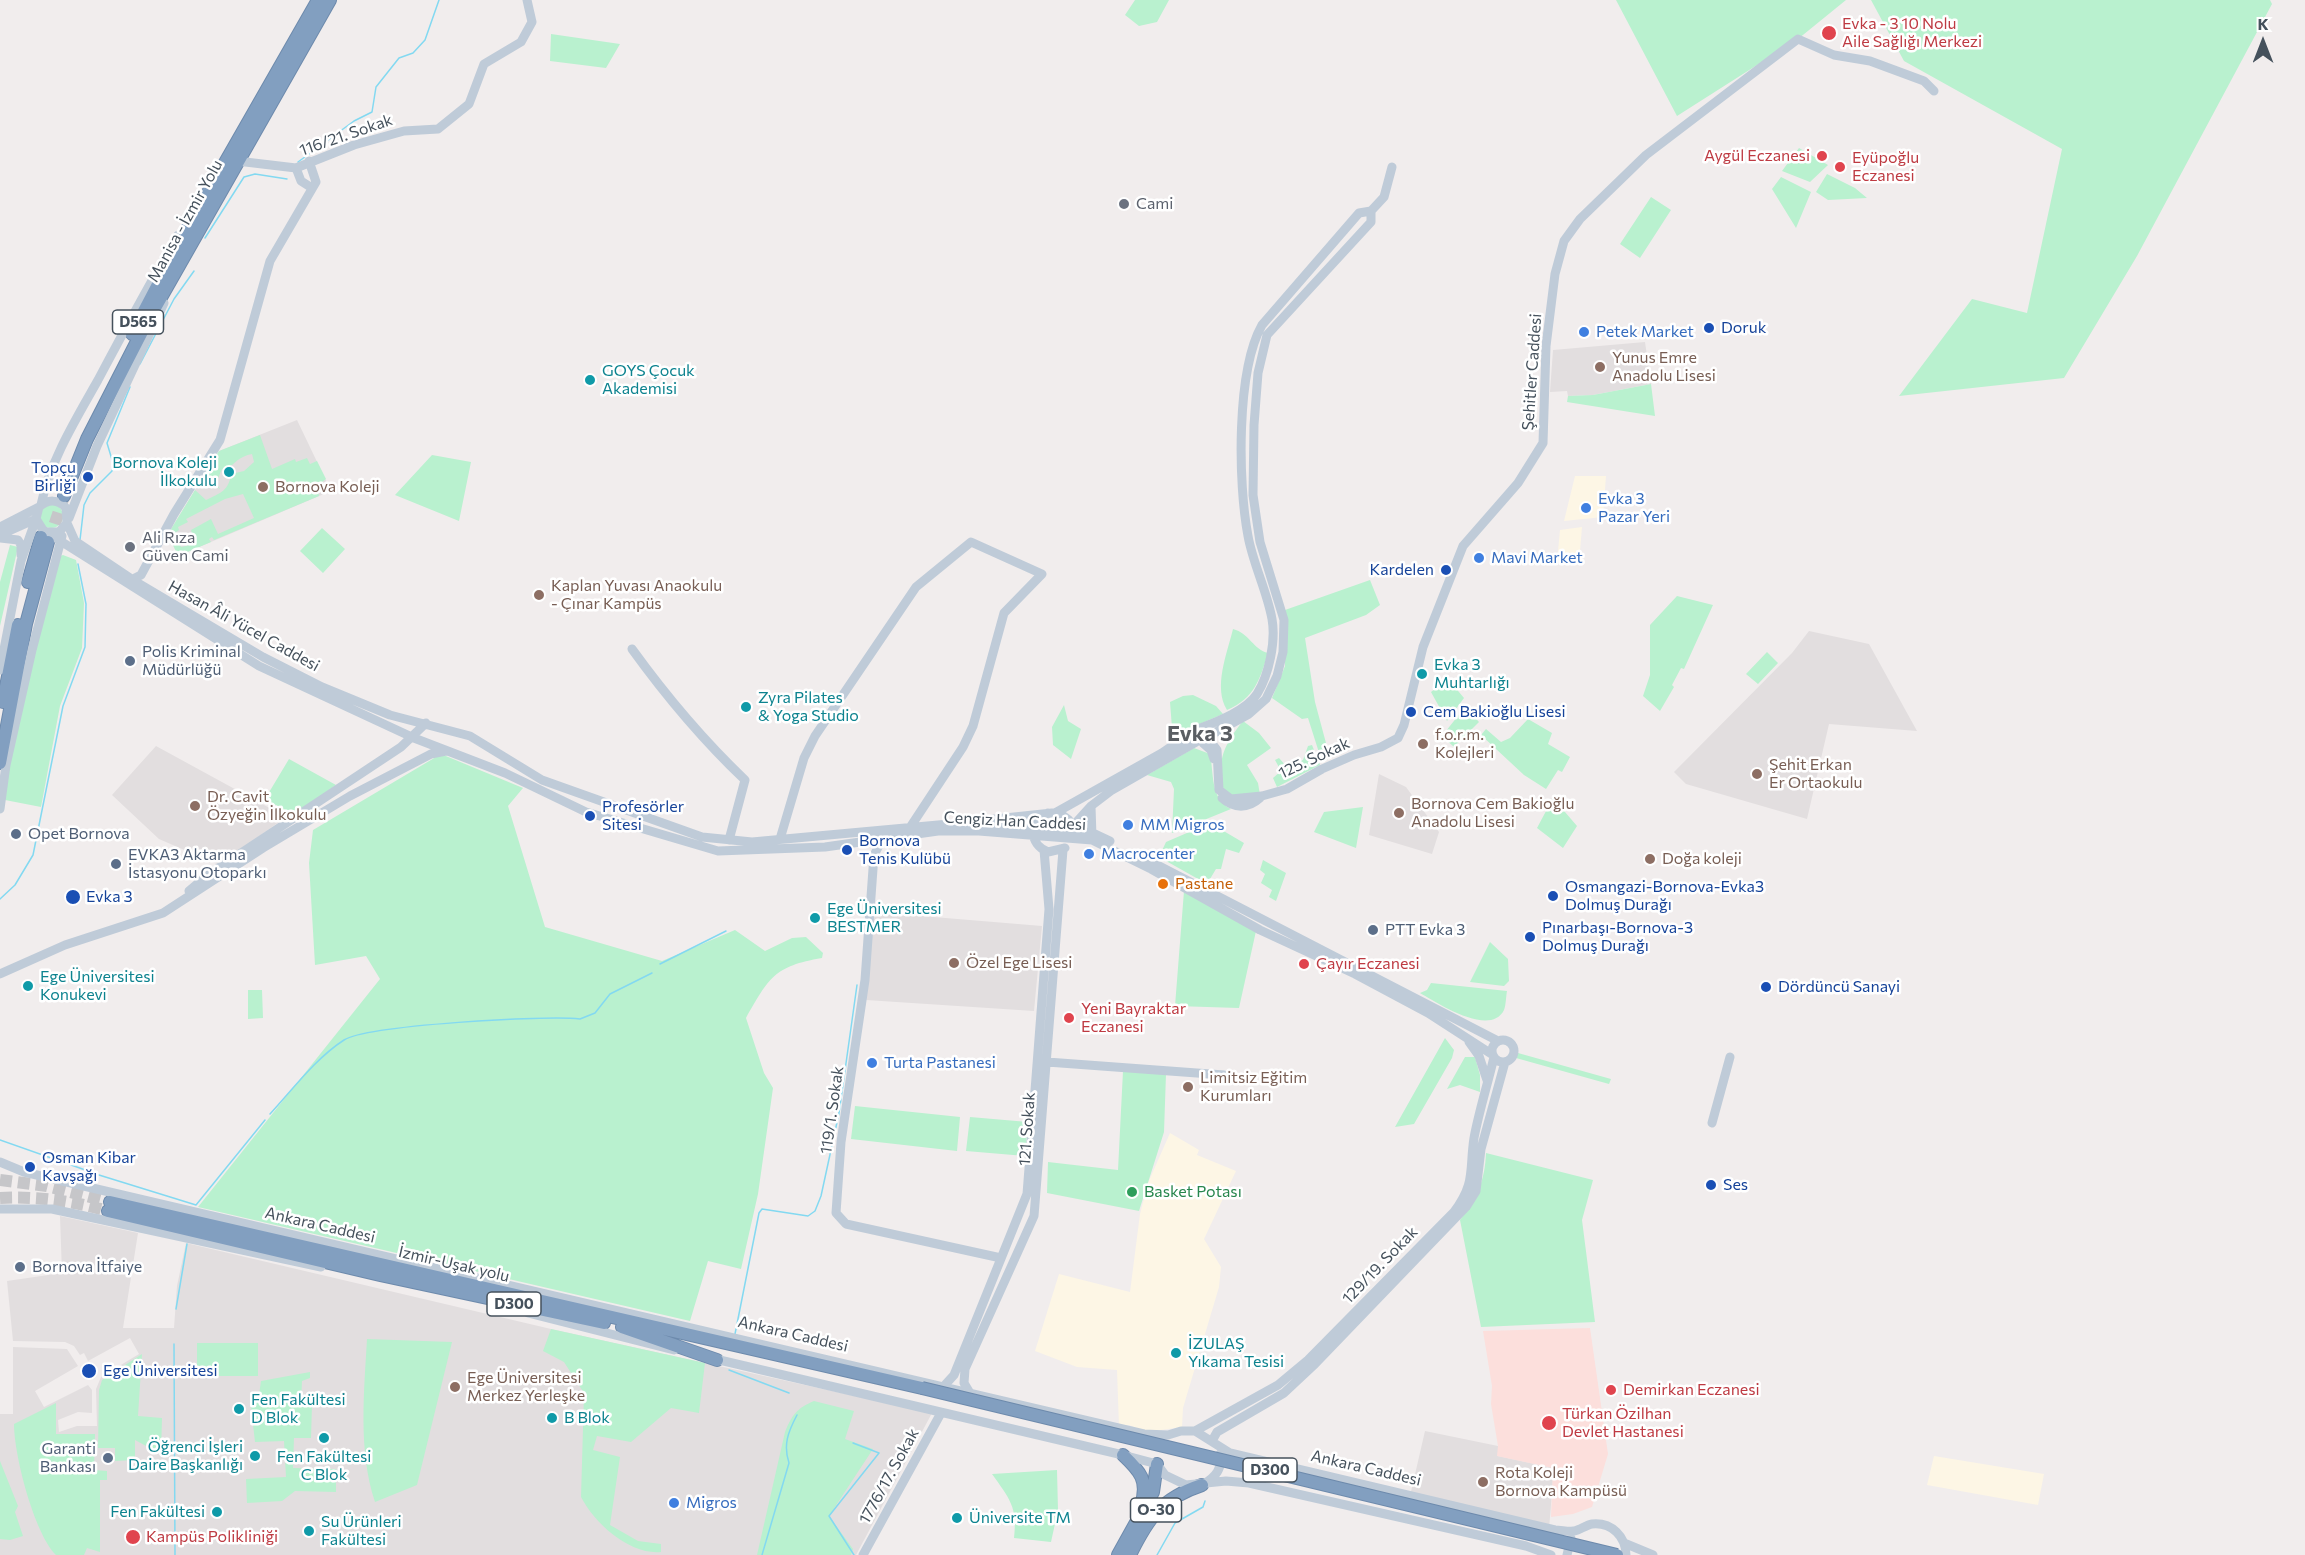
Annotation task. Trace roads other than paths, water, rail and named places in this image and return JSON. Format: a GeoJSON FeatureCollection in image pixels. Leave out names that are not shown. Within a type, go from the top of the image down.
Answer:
{"type":"FeatureCollection","features":[{"type":"Feature","properties":{"kind":"highway","name":"Manisa - İzmir Yolu"},"geometry":{"type":"LineString","coordinates":[[318,0],[233,158],[60,494],[140,318],[233,158],[330,0]]}},
{"type":"Feature","properties":{"kind":"highway"},"geometry":{"type":"LineString","coordinates":[[0,723],[14,645],[49,538]]}},
{"type":"Feature","properties":{"kind":"highway"},"geometry":{"type":"LineString","coordinates":[[0,763],[26,624],[49,538]]}},
{"type":"Feature","properties":{"kind":"highway","name":"İzmir-Uşak yolu"},"geometry":{"type":"LineString","coordinates":[[109,1206],[581,1310]]}},
{"type":"Feature","properties":{"kind":"highway","name":"Ankara Caddesi"},"geometry":{"type":"LineString","coordinates":[[109,1206],[380,1275],[921,1392],[1617,1555]]}},
{"type":"Feature","properties":{"kind":"highway"},"geometry":{"type":"LineString","coordinates":[[346,1249],[391,1267]]}},
{"type":"Feature","properties":{"kind":"highway"},"geometry":{"type":"LineString","coordinates":[[351,1274],[380,1275]]}},
{"type":"Feature","properties":{"kind":"highway"},"geometry":{"type":"LineString","coordinates":[[581,1310],[627,1312]]}},
{"type":"Feature","properties":{"kind":"highway","name":"Ankara Caddesi"},"geometry":{"type":"LineString","coordinates":[[581,1310],[1586,1555]]}},
{"type":"Feature","properties":{"kind":"highway"},"geometry":{"type":"LineString","coordinates":[[622,1327],[717,1359]]}},
{"type":"Feature","properties":{"kind":"highway"},"geometry":{"type":"LineString","coordinates":[[1123,1455],[1140,1470],[1145,1483],[1144,1496],[1136,1521]]}},
{"type":"Feature","properties":{"kind":"highway","name":"O-30"},"geometry":{"type":"LineString","coordinates":[[1118,1555],[1153,1492],[1157,1464]]}},
{"type":"Feature","properties":{"kind":"highway","name":"O-30"},"geometry":{"type":"LineString","coordinates":[[1130,1555],[1156,1510],[1173,1497],[1202,1485]]}},
{"type":"Feature","properties":{"kind":"main road","name":"116/21. Sokak"},"geometry":{"type":"LineString","coordinates":[[233,158],[296,168],[354,145],[404,131],[438,129],[469,104],[484,64],[521,42],[532,22],[527,0]]}},
{"type":"Feature","properties":{"kind":"main road","name":"Şehitler Caddesi"},"geometry":{"type":"LineString","coordinates":[[1367,750],[1382,747],[1398,738],[1404,725],[1423,647],[1463,546],[1518,483],[1543,443],[1546,346],[1555,274],[1564,241],[1580,219],[1630,168],[1798,39],[1834,55],[1870,62],[1924,81],[1934,91]]}},
{"type":"Feature","properties":{"kind":"main road"},"geometry":{"type":"LineString","coordinates":[[0,670],[21,561],[49,479],[69,432],[150,280],[207,185],[233,158]]}},
{"type":"Feature","properties":{"kind":"main road"},"geometry":{"type":"LineString","coordinates":[[129,581],[141,574],[174,514],[220,440],[270,261],[316,182],[309,162]]}},
{"type":"Feature","properties":{"kind":"main road"},"geometry":{"type":"LineString","coordinates":[[1371,210],[1371,222],[1267,335],[1258,373],[1253,495],[1260,542],[1284,620],[1280,665],[1261,697],[1249,714],[1112,790],[1091,806],[1063,850],[1053,853],[1044,850],[1035,842],[1033,831],[1039,819],[1154,758],[1196,730],[1261,697],[1269,661],[1272,620],[1248,538],[1242,497],[1243,428],[1252,343],[1262,325],[1359,213],[1371,210],[1384,197],[1392,167]]}},
{"type":"Feature","properties":{"kind":"main road"},"geometry":{"type":"LineString","coordinates":[[296,168],[301,181],[312,188]]}},
{"type":"Feature","properties":{"kind":"main road"},"geometry":{"type":"LineString","coordinates":[[49,538],[67,524],[97,446],[166,297],[180,261]]}},
{"type":"Feature","properties":{"kind":"main road"},"geometry":{"type":"LineString","coordinates":[[1292,291],[1301,298]]}},
{"type":"Feature","properties":{"kind":"main road"},"geometry":{"type":"LineString","coordinates":[[1245,398],[1256,399]]}},
{"type":"Feature","properties":{"kind":"main road"},"geometry":{"type":"LineString","coordinates":[[1243,428],[1254,428]]}},
{"type":"Feature","properties":{"kind":"main road"},"geometry":{"type":"LineString","coordinates":[[0,527],[53,501],[63,504],[68,513],[67,524],[49,538]]}},
{"type":"Feature","properties":{"kind":"main road"},"geometry":{"type":"LineString","coordinates":[[0,537],[36,519]]}},
{"type":"Feature","properties":{"kind":"main road"},"geometry":{"type":"LineString","coordinates":[[0,808],[6,765],[46,590],[49,538],[39,527],[36,519]]}},
{"type":"Feature","properties":{"kind":"main road","name":"Hasan Âli Yücel Caddesi"},"geometry":{"type":"LineString","coordinates":[[67,524],[75,541],[129,581],[260,666],[414,738],[447,751]]}},
{"type":"Feature","properties":{"kind":"main road"},"geometry":{"type":"LineString","coordinates":[[0,537],[20,543],[21,561]]}},
{"type":"Feature","properties":{"kind":"main road","name":"Hasan Âli Yücel Caddesi"},"geometry":{"type":"LineString","coordinates":[[49,538],[263,657],[322,687],[390,715],[470,736],[484,746]]}},
{"type":"Feature","properties":{"kind":"main road"},"geometry":{"type":"LineString","coordinates":[[780,839],[804,758],[815,736],[916,587],[971,542],[1042,574],[1004,613],[973,726],[954,761],[911,826]]}},
{"type":"Feature","properties":{"kind":"main road"},"geometry":{"type":"LineString","coordinates":[[632,649],[661,689],[718,754],[745,780],[729,840]]}},
{"type":"Feature","properties":{"kind":"main road"},"geometry":{"type":"LineString","coordinates":[[0,974],[65,945],[163,914],[193,892],[208,875],[414,738],[426,723]]}},
{"type":"Feature","properties":{"kind":"main road"},"geometry":{"type":"LineString","coordinates":[[1196,730],[1205,731],[1202,740]]}},
{"type":"Feature","properties":{"kind":"main road"},"geometry":{"type":"LineString","coordinates":[[1202,740],[1217,750],[1222,794],[1231,799],[1262,796]]}},
{"type":"Feature","properties":{"kind":"main road","name":"125. Sokak"},"geometry":{"type":"LineString","coordinates":[[1202,740],[1214,755],[1220,795],[1233,806],[1242,807],[1254,803],[1262,796],[1287,789],[1322,769],[1367,750]]}},
{"type":"Feature","properties":{"kind":"main road","name":"Cengiz Han Caddesi"},"geometry":{"type":"LineString","coordinates":[[484,746],[542,780],[702,837],[752,842],[960,823],[1033,831]]}},
{"type":"Feature","properties":{"kind":"main road"},"geometry":{"type":"LineString","coordinates":[[0,968],[61,943],[162,910],[350,796],[431,754],[447,751]]}},
{"type":"Feature","properties":{"kind":"main road","name":"Cengiz Han Caddesi"},"geometry":{"type":"LineString","coordinates":[[447,751],[463,756],[586,812],[718,851],[788,849],[858,843],[938,831],[1033,831],[1093,836],[1358,966],[1498,1041]]}},
{"type":"Feature","properties":{"kind":"main road"},"geometry":{"type":"LineString","coordinates":[[1091,806],[1093,836]]}},
{"type":"Feature","properties":{"kind":"main road"},"geometry":{"type":"LineString","coordinates":[[960,823],[1052,813],[1066,817],[1073,833]]}},
{"type":"Feature","properties":{"kind":"main road","name":"Cengiz Han Caddesi"},"geometry":{"type":"LineString","coordinates":[[1093,836],[1260,930],[1355,974],[1464,1035],[1493,1056]]}},
{"type":"Feature","properties":{"kind":"main road","name":"119/1. Sokak"},"geometry":{"type":"LineString","coordinates":[[882,840],[874,855],[865,980],[841,1142],[836,1213],[846,1224],[1001,1258]]}},
{"type":"Feature","properties":{"kind":"main road"},"geometry":{"type":"LineString","coordinates":[[858,843],[874,855]]}},
{"type":"Feature","properties":{"kind":"main road","name":"121. Sokak"},"geometry":{"type":"LineString","coordinates":[[944,1386],[954,1375],[1027,1194],[1048,909],[1044,850]]}},
{"type":"Feature","properties":{"kind":"main road","name":"121. Sokak"},"geometry":{"type":"LineString","coordinates":[[970,1393],[964,1383],[965,1369],[1034,1216],[1063,850]]}},
{"type":"Feature","properties":{"kind":"main road"},"geometry":{"type":"LineString","coordinates":[[1464,1035],[1479,1056],[1488,1084]]}},
{"type":"Feature","properties":{"kind":"main road"},"geometry":{"type":"LineString","coordinates":[[1507,1040],[1514,1048],[1511,1058],[1505,1062],[1493,1056],[1492,1048],[1498,1041],[1507,1040]]}},
{"type":"Feature","properties":{"kind":"main road","name":"129/19. Sokak"},"geometry":{"type":"LineString","coordinates":[[1195,1431],[1278,1385],[1308,1360],[1454,1212],[1468,1191],[1471,1181],[1474,1138],[1493,1056]]}},
{"type":"Feature","properties":{"kind":"main road"},"geometry":{"type":"LineString","coordinates":[[1712,1123],[1730,1057]]}},
{"type":"Feature","properties":{"kind":"main road"},"geometry":{"type":"LineString","coordinates":[[1047,1062],[1224,1075]]}},
{"type":"Feature","properties":{"kind":"main road","name":"129/19. Sokak"},"geometry":{"type":"LineString","coordinates":[[1213,1442],[1217,1432],[1284,1393],[1466,1207],[1476,1191],[1480,1149],[1505,1062]]}},
{"type":"Feature","properties":{"kind":"main road","name":"Ankara Caddesi"},"geometry":{"type":"LineString","coordinates":[[0,1162],[24,1172],[346,1249],[627,1312],[1144,1434],[1168,1436],[1181,1431],[1195,1431],[1227,1452],[1555,1530],[1575,1531],[1592,1524],[1604,1525],[1619,1534],[1624,1543],[1653,1555]]}},
{"type":"Feature","properties":{"kind":"main road"},"geometry":{"type":"LineString","coordinates":[[0,1209],[52,1209],[512,1309],[1123,1455],[1157,1464],[1174,1481],[1186,1485],[1226,1481],[1249,1483],[1526,1546],[1551,1555]]}},
{"type":"Feature","properties":{"kind":"main road","name":"1776/17. Sokak"},"geometry":{"type":"LineString","coordinates":[[863,1555],[941,1413]]}},
{"type":"Feature","properties":{"kind":"main road"},"geometry":{"type":"LineString","coordinates":[[1157,1464],[1160,1441],[1168,1436]]}},
{"type":"Feature","properties":{"kind":"main road"},"geometry":{"type":"LineString","coordinates":[[1202,1485],[1218,1473],[1222,1462],[1220,1450],[1213,1442]]}},
{"type":"Feature","properties":{"kind":"main road"},"geometry":{"type":"LineString","coordinates":[[1567,1555],[1575,1531]]}},
{"type":"Feature","properties":{"kind":"main road"},"geometry":{"type":"LineString","coordinates":[[1624,1543],[1626,1555]]}},
{"type":"Feature","properties":{"kind":"waterway"},"geometry":{"type":"LineString","coordinates":[[298,162],[354,121],[372,112],[376,87],[399,58],[413,53],[425,40],[439,0]]}},
{"type":"Feature","properties":{"kind":"waterway"},"geometry":{"type":"LineString","coordinates":[[205,238],[244,177],[255,174],[287,179]]}},
{"type":"Feature","properties":{"kind":"waterway"},"geometry":{"type":"LineString","coordinates":[[140,364],[174,299],[194,271]]}},
{"type":"Feature","properties":{"kind":"waterway"},"geometry":{"type":"LineString","coordinates":[[80,540],[84,505],[90,493],[112,471],[113,463],[107,443],[130,387]]}},
{"type":"Feature","properties":{"kind":"waterway"},"geometry":{"type":"LineString","coordinates":[[0,899],[15,885],[33,855],[63,706],[85,647],[86,604],[78,564]]}},
{"type":"Feature","properties":{"kind":"waterway"},"geometry":{"type":"LineString","coordinates":[[660,964],[726,931]]}},
{"type":"Feature","properties":{"kind":"waterway"},"geometry":{"type":"LineString","coordinates":[[270,1114],[314,1065],[344,1040],[386,1030],[459,1022],[533,1018],[580,1019],[595,1013],[610,994],[652,973]]}},
{"type":"Feature","properties":{"kind":"waterway"},"geometry":{"type":"LineString","coordinates":[[735,1334],[759,1213],[762,1209],[808,1216],[815,1211],[821,1196],[839,1113],[857,985]]}},
{"type":"Feature","properties":{"kind":"waterway"},"geometry":{"type":"LineString","coordinates":[[99,1175],[196,1205],[265,1120]]}},
{"type":"Feature","properties":{"kind":"waterway"},"geometry":{"type":"LineString","coordinates":[[0,1140],[91,1172]]}},
{"type":"Feature","properties":{"kind":"waterway"},"geometry":{"type":"LineString","coordinates":[[176,1309],[187,1244]]}},
{"type":"Feature","properties":{"kind":"waterway"},"geometry":{"type":"LineString","coordinates":[[174,1344],[175,1555]]}},
{"type":"Feature","properties":{"kind":"waterway"},"geometry":{"type":"LineString","coordinates":[[729,1370],[789,1393]]}},
{"type":"Feature","properties":{"kind":"waterway"},"geometry":{"type":"LineString","coordinates":[[762,1555],[789,1463],[786,1450],[787,1439],[797,1415]]}},
{"type":"Feature","properties":{"kind":"waterway"},"geometry":{"type":"LineString","coordinates":[[853,1443],[879,1453],[829,1516],[854,1555]]}},
{"type":"Feature","properties":{"kind":"waterway"},"geometry":{"type":"LineString","coordinates":[[1157,1555],[1175,1523],[1203,1507],[1205,1501]]}},
{"type":"Feature","properties":{"kind":"tunnel"},"geometry":{"type":"LineString","coordinates":[[49,541],[64,496]]}},
{"type":"Feature","properties":{"kind":"tunnel"},"geometry":{"type":"LineString","coordinates":[[0,1180],[47,1186],[110,1202]]}},
{"type":"Feature","properties":{"kind":"tunnel"},"geometry":{"type":"LineString","coordinates":[[0,1198],[54,1200],[108,1211]]}},
{"type":"Feature","properties":{"kind":"place","name":"Evka - 3 10 Nolu Aile Sağlığı Merkezi"},"geometry":{"type":"Point","coordinates":[1829,33]}},
{"type":"Feature","properties":{"kind":"place","name":"Aygül Eczanesi"},"geometry":{"type":"Point","coordinates":[1822,156]}},
{"type":"Feature","properties":{"kind":"place","name":"Eyüpoğlu Eczanesi"},"geometry":{"type":"Point","coordinates":[1840,167]}},
{"type":"Feature","properties":{"kind":"place","name":"Cami"},"geometry":{"type":"Point","coordinates":[1124,204]}},
{"type":"Feature","properties":{"kind":"place","name":"Doruk"},"geometry":{"type":"Point","coordinates":[1709,328]}},
{"type":"Feature","properties":{"kind":"place","name":"Petek Market"},"geometry":{"type":"Point","coordinates":[1584,332]}},
{"type":"Feature","properties":{"kind":"place","name":"Yunus Emre Anadolu Lisesi"},"geometry":{"type":"Point","coordinates":[1600,367]}},
{"type":"Feature","properties":{"kind":"place","name":"GOYS Çocuk Akademisi"},"geometry":{"type":"Point","coordinates":[590,380]}},
{"type":"Feature","properties":{"kind":"place","name":"Bornova Koleji İlkokulu"},"geometry":{"type":"Point","coordinates":[229,472]}},
{"type":"Feature","properties":{"kind":"place","name":"Topçu Birliği"},"geometry":{"type":"Point","coordinates":[88,477]}},
{"type":"Feature","properties":{"kind":"place","name":"Bornova Koleji"},"geometry":{"type":"Point","coordinates":[263,487]}},
{"type":"Feature","properties":{"kind":"place","name":"Evka 3 Pazar Yeri"},"geometry":{"type":"Point","coordinates":[1586,508]}},
{"type":"Feature","properties":{"kind":"place","name":"Ali Rıza Güven Cami"},"geometry":{"type":"Point","coordinates":[130,547]}},
{"type":"Feature","properties":{"kind":"place","name":"Mavi Market"},"geometry":{"type":"Point","coordinates":[1479,558]}},
{"type":"Feature","properties":{"kind":"place","name":"Kardelen"},"geometry":{"type":"Point","coordinates":[1446,570]}},
{"type":"Feature","properties":{"kind":"place","name":"Kaplan Yuvası Anaokulu - Çınar Kampüs"},"geometry":{"type":"Point","coordinates":[539,595]}},
{"type":"Feature","properties":{"kind":"place","name":"Polis Kriminal Müdürlüğü"},"geometry":{"type":"Point","coordinates":[130,661]}},
{"type":"Feature","properties":{"kind":"place","name":"Evka 3 Muhtarlığı"},"geometry":{"type":"Point","coordinates":[1422,674]}},
{"type":"Feature","properties":{"kind":"place","name":"Zyra Pilates & Yoga Studio"},"geometry":{"type":"Point","coordinates":[746,707]}},
{"type":"Feature","properties":{"kind":"place","name":"Cem Bakioğlu Lisesi"},"geometry":{"type":"Point","coordinates":[1411,712]}},
{"type":"Feature","properties":{"kind":"place","name":"f.o.r.m. Kolejleri"},"geometry":{"type":"Point","coordinates":[1423,744]}},
{"type":"Feature","properties":{"kind":"place","name":"Şehit Erkan Er Ortaokulu"},"geometry":{"type":"Point","coordinates":[1757,774]}},
{"type":"Feature","properties":{"kind":"place","name":"Dr. Cavit Özyeğin İlkokulu"},"geometry":{"type":"Point","coordinates":[195,806]}},
{"type":"Feature","properties":{"kind":"place","name":"Bornova Cem Bakioğlu Anadolu Lisesi"},"geometry":{"type":"Point","coordinates":[1399,813]}},
{"type":"Feature","properties":{"kind":"place","name":"Profesörler Sitesi"},"geometry":{"type":"Point","coordinates":[590,816]}},
{"type":"Feature","properties":{"kind":"place","name":"MM Migros"},"geometry":{"type":"Point","coordinates":[1128,825]}},
{"type":"Feature","properties":{"kind":"place","name":"Opet Bornova"},"geometry":{"type":"Point","coordinates":[16,834]}},
{"type":"Feature","properties":{"kind":"place","name":"Bornova Tenis Kulübü"},"geometry":{"type":"Point","coordinates":[847,850]}},
{"type":"Feature","properties":{"kind":"place","name":"Macrocenter"},"geometry":{"type":"Point","coordinates":[1089,854]}},
{"type":"Feature","properties":{"kind":"place","name":"Doğa koleji"},"geometry":{"type":"Point","coordinates":[1650,859]}},
{"type":"Feature","properties":{"kind":"place","name":"EVKA3 Aktarma İstasyonu Otoparkı"},"geometry":{"type":"Point","coordinates":[116,864]}},
{"type":"Feature","properties":{"kind":"place","name":"Pastane"},"geometry":{"type":"Point","coordinates":[1163,884]}},
{"type":"Feature","properties":{"kind":"place","name":"Osmangazi-Bornova-Evka3 Dolmuş Durağı"},"geometry":{"type":"Point","coordinates":[1553,896]}},
{"type":"Feature","properties":{"kind":"place","name":"Evka 3"},"geometry":{"type":"Point","coordinates":[73,897]}},
{"type":"Feature","properties":{"kind":"place","name":"Ege Üniversitesi BESTMER"},"geometry":{"type":"Point","coordinates":[815,918]}},
{"type":"Feature","properties":{"kind":"place","name":"PTT Evka 3"},"geometry":{"type":"Point","coordinates":[1373,930]}},
{"type":"Feature","properties":{"kind":"place","name":"Pınarbaşı-Bornova-3 Dolmuş Durağı"},"geometry":{"type":"Point","coordinates":[1530,937]}},
{"type":"Feature","properties":{"kind":"place","name":"Özel Ege Lisesi"},"geometry":{"type":"Point","coordinates":[954,963]}},
{"type":"Feature","properties":{"kind":"place","name":"Çayır Eczanesi"},"geometry":{"type":"Point","coordinates":[1304,964]}},
{"type":"Feature","properties":{"kind":"place","name":"Ege Üniversitesi Konukevi"},"geometry":{"type":"Point","coordinates":[28,986]}},
{"type":"Feature","properties":{"kind":"place","name":"Dördüncü Sanayi"},"geometry":{"type":"Point","coordinates":[1766,987]}},
{"type":"Feature","properties":{"kind":"place","name":"Yeni Bayraktar Eczanesi"},"geometry":{"type":"Point","coordinates":[1069,1018]}},
{"type":"Feature","properties":{"kind":"place","name":"Turta Pastanesi"},"geometry":{"type":"Point","coordinates":[872,1063]}},
{"type":"Feature","properties":{"kind":"place","name":"Limitsiz Eğitim Kurumları"},"geometry":{"type":"Point","coordinates":[1188,1087]}},
{"type":"Feature","properties":{"kind":"place","name":"Osman Kibar Kavşağı"},"geometry":{"type":"Point","coordinates":[30,1167]}},
{"type":"Feature","properties":{"kind":"place","name":"Ses"},"geometry":{"type":"Point","coordinates":[1711,1185]}},
{"type":"Feature","properties":{"kind":"place","name":"Basket Potası"},"geometry":{"type":"Point","coordinates":[1132,1192]}},
{"type":"Feature","properties":{"kind":"place","name":"Bornova İtfaiye"},"geometry":{"type":"Point","coordinates":[20,1267]}},
{"type":"Feature","properties":{"kind":"place","name":"İZULAŞ Yıkama Tesisi"},"geometry":{"type":"Point","coordinates":[1176,1353]}},
{"type":"Feature","properties":{"kind":"place","name":"Ege Üniversitesi"},"geometry":{"type":"Point","coordinates":[89,1371]}},
{"type":"Feature","properties":{"kind":"place","name":"Ege Üniversitesi Merkez Yerleşke"},"geometry":{"type":"Point","coordinates":[455,1387]}},
{"type":"Feature","properties":{"kind":"place","name":"Demirkan Eczanesi"},"geometry":{"type":"Point","coordinates":[1611,1390]}},
{"type":"Feature","properties":{"kind":"place","name":"Fen Fakültesi D Blok"},"geometry":{"type":"Point","coordinates":[239,1409]}},
{"type":"Feature","properties":{"kind":"place","name":"B Blok"},"geometry":{"type":"Point","coordinates":[552,1418]}},
{"type":"Feature","properties":{"kind":"place","name":"Türkan Özilhan Devlet Hastanesi"},"geometry":{"type":"Point","coordinates":[1549,1423]}},
{"type":"Feature","properties":{"kind":"place","name":"Fen Fakültesi C Blok"},"geometry":{"type":"Point","coordinates":[324,1438]}},
{"type":"Feature","properties":{"kind":"place","name":"Öğrenci İşleri Daire Başkanlığı"},"geometry":{"type":"Point","coordinates":[255,1456]}},
{"type":"Feature","properties":{"kind":"place","name":"Garanti Bankası"},"geometry":{"type":"Point","coordinates":[108,1458]}},
{"type":"Feature","properties":{"kind":"place","name":"Rota Koleji Bornova Kampüsü"},"geometry":{"type":"Point","coordinates":[1483,1482]}},
{"type":"Feature","properties":{"kind":"place","name":"Migros"},"geometry":{"type":"Point","coordinates":[674,1503]}},
{"type":"Feature","properties":{"kind":"place","name":"Fen Fakültesi"},"geometry":{"type":"Point","coordinates":[217,1512]}},
{"type":"Feature","properties":{"kind":"place","name":"Üniversite TM"},"geometry":{"type":"Point","coordinates":[957,1518]}},
{"type":"Feature","properties":{"kind":"place","name":"Su Ürünleri Fakültesi"},"geometry":{"type":"Point","coordinates":[309,1531]}},
{"type":"Feature","properties":{"kind":"place","name":"Kampüs Polikliniği"},"geometry":{"type":"Point","coordinates":[133,1537]}},
{"type":"Feature","properties":{"kind":"district","name":"Evka 3"},"geometry":{"type":"Point","coordinates":[1200,734]}}]}
